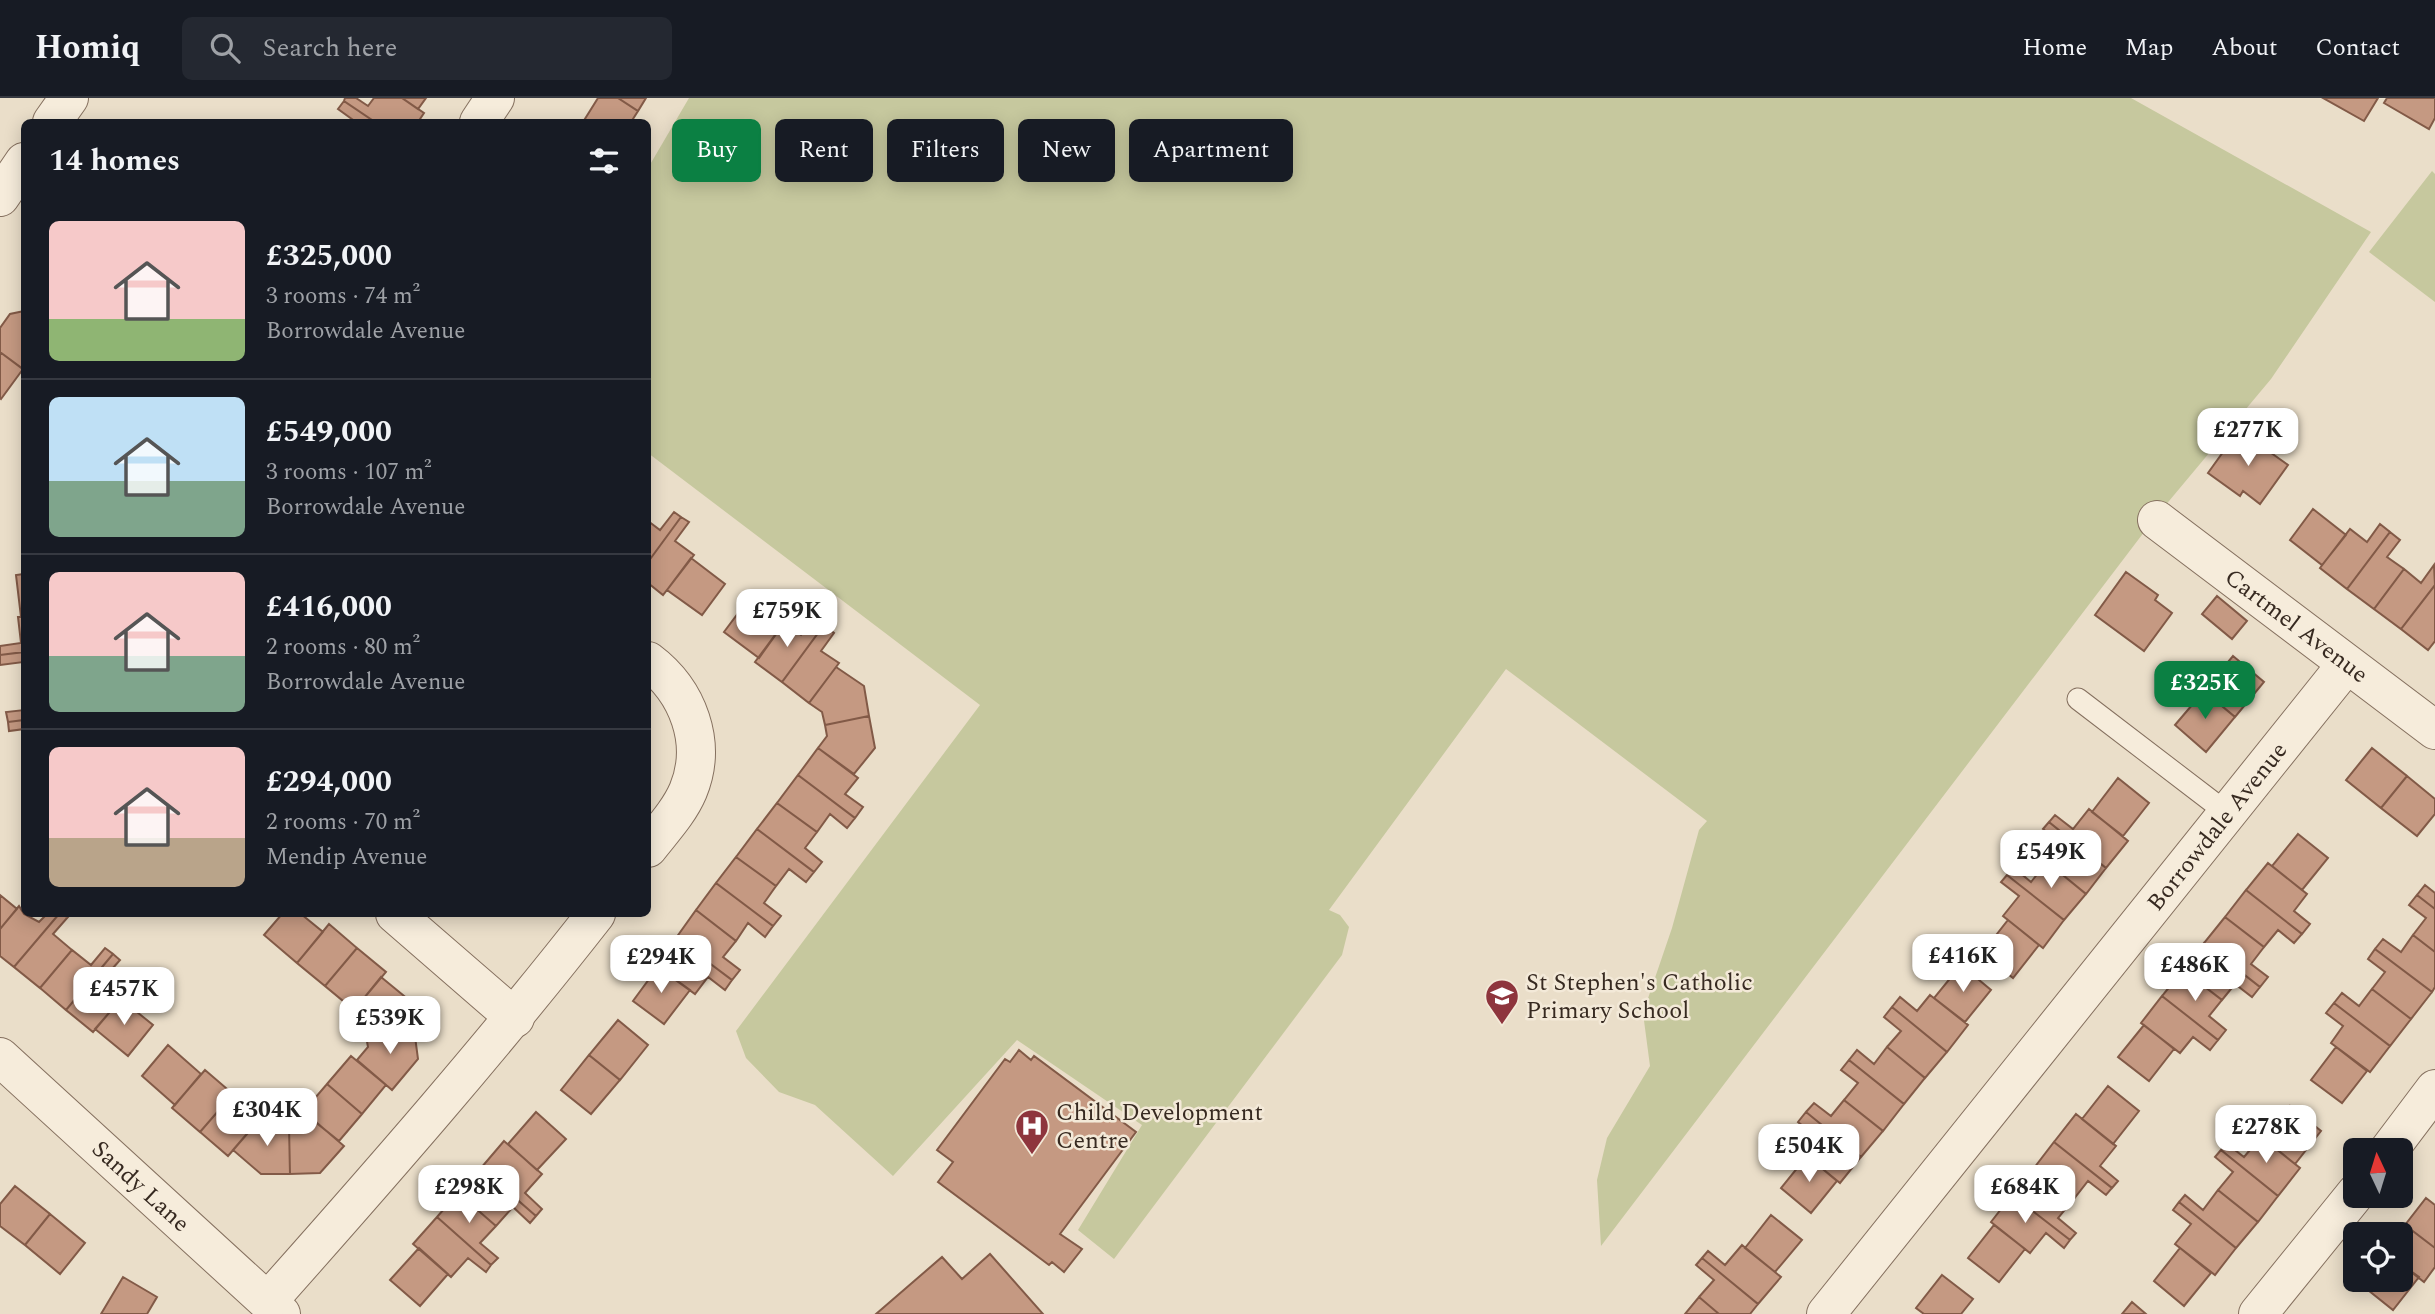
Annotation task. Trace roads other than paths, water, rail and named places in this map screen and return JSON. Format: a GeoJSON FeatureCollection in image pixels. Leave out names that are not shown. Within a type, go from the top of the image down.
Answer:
{"type":"FeatureCollection","features":[{"type":"Feature","properties":{"kind":"street"},"geometry":{"type":"LineString","coordinates":[[54,119],[69,98]]}},
{"type":"Feature","properties":{"kind":"street"},"geometry":{"type":"LineString","coordinates":[[481,119],[495,98]]}},
{"type":"Feature","properties":{"kind":"street","name":"Cartmel Avenue"},"geometry":{"type":"LineString","coordinates":[[2157,520],[2435,730]]}},
{"type":"Feature","properties":{"kind":"street"},"geometry":{"type":"LineString","coordinates":[[651,665],[684,702],[695,739],[693,776],[687,792],[651,844]]}},
{"type":"Feature","properties":{"kind":"street","name":"Borrowdale Avenue"},"geometry":{"type":"LineString","coordinates":[[1825,1314],[2346,665]]}},
{"type":"Feature","properties":{"kind":"street"},"geometry":{"type":"LineString","coordinates":[[398,917],[515,1018]]}},
{"type":"Feature","properties":{"kind":"street"},"geometry":{"type":"LineString","coordinates":[[274,1307],[515,1018],[594,917]]}},
{"type":"Feature","properties":{"kind":"street","name":"Sandy Lane"},"geometry":{"type":"LineString","coordinates":[[0,1057],[274,1307]]}},
{"type":"Feature","properties":{"kind":"street"},"geometry":{"type":"LineString","coordinates":[[2398,1138],[2435,1088]]}},
{"type":"Feature","properties":{"kind":"street"},"geometry":{"type":"LineString","coordinates":[[2258,1314],[2345,1208]]}},
{"type":"Feature","properties":{"kind":"lane"},"geometry":{"type":"LineString","coordinates":[[2078,699],[2227,813]]}},
{"type":"Feature","properties":{"kind":"place","name":"St Stephen's Catholic Primary School"},"geometry":{"type":"Point","coordinates":[1502,1026]}},
{"type":"Feature","properties":{"kind":"place","name":"Child Development Centre"},"geometry":{"type":"Point","coordinates":[1032,1156]}}]}
